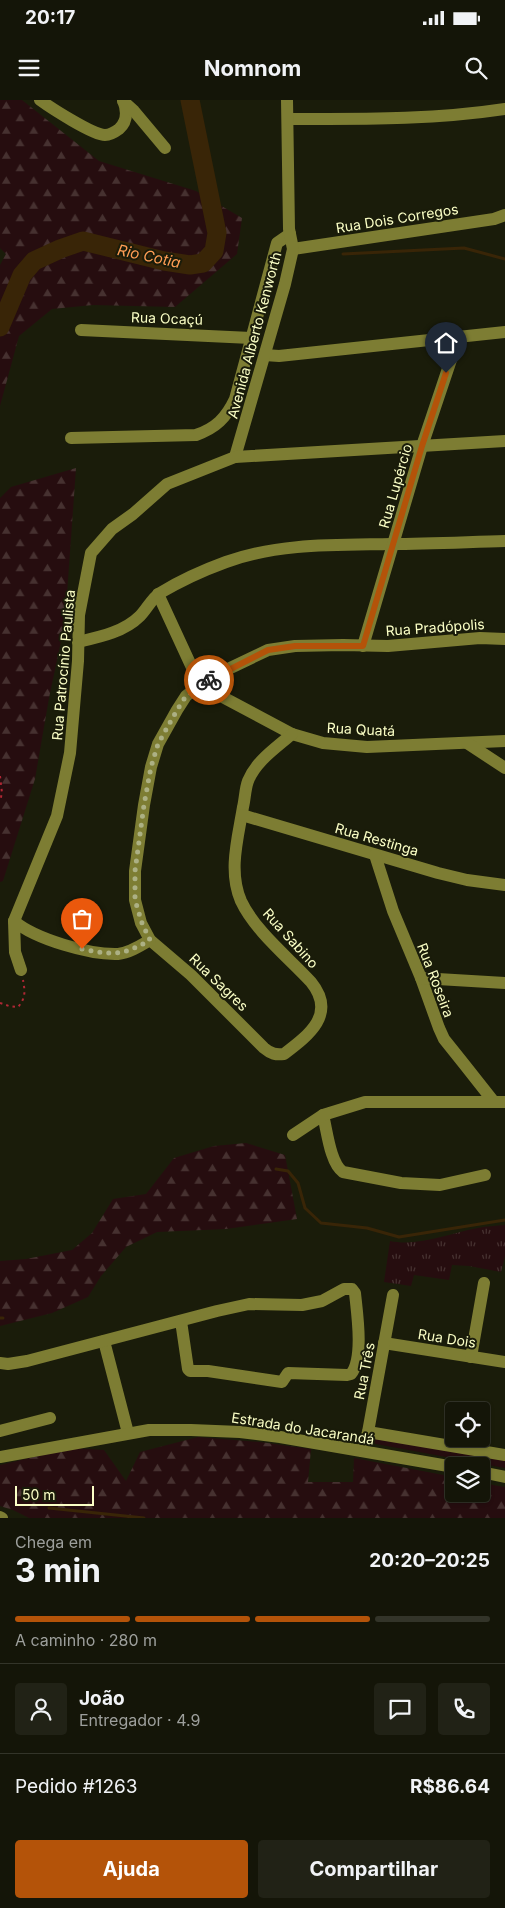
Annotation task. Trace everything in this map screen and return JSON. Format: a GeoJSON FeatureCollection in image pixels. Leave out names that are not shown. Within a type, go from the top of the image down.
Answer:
{"type":"FeatureCollection","features":[{"type":"Feature","properties":{"kind":"street"},"geometry":{"type":"LineString","coordinates":[[40,100],[98,134],[115,132],[124,123],[126,113],[123,100]]}},
{"type":"Feature","properties":{"kind":"street"},"geometry":{"type":"LineString","coordinates":[[123,100],[134,110],[165,148]]}},
{"type":"Feature","properties":{"kind":"street","name":"Avenida Alberto Kenworth"},"geometry":{"type":"LineString","coordinates":[[235,457],[293,250],[290,234],[288,100]]}},
{"type":"Feature","properties":{"kind":"street"},"geometry":{"type":"LineString","coordinates":[[289,119],[465,115],[505,110]]}},
{"type":"Feature","properties":{"kind":"street","name":"Rua Dois Corregos"},"geometry":{"type":"LineString","coordinates":[[293,250],[501,220]]}},
{"type":"Feature","properties":{"kind":"street"},"geometry":{"type":"LineString","coordinates":[[71,438],[196,435],[208,431],[219,424],[228,413],[235,399],[277,243],[290,234]]}},
{"type":"Feature","properties":{"kind":"street","name":"Rua Ocaçú"},"geometry":{"type":"LineString","coordinates":[[81,330],[251,338]]}},
{"type":"Feature","properties":{"kind":"street"},"geometry":{"type":"LineString","coordinates":[[265,355],[279,356],[505,332]]}},
{"type":"Feature","properties":{"kind":"street","name":"Rua Lupércio"},"geometry":{"type":"LineString","coordinates":[[363,646],[422,446],[459,336]]}},
{"type":"Feature","properties":{"kind":"street","name":"Rua Patrocínio Paulista"},"geometry":{"type":"LineString","coordinates":[[14,921],[27,885],[54,825],[64,785],[70,753],[79,615],[91,554],[112,529],[133,514],[167,484],[235,457],[505,440]]}},
{"type":"Feature","properties":{"kind":"street"},"geometry":{"type":"LineString","coordinates":[[78,642],[125,627],[139,617],[158,594],[226,562],[264,551],[299,546],[505,542]]}},
{"type":"Feature","properties":{"kind":"street"},"geometry":{"type":"LineString","coordinates":[[158,594],[200,685]]}},
{"type":"Feature","properties":{"kind":"street","name":"Rua Pradópolis"},"geometry":{"type":"LineString","coordinates":[[150,940],[142,923],[135,900],[135,871],[144,805],[151,767],[158,744],[186,696],[224,671],[268,650],[295,646],[388,646],[480,638],[505,639]]}},
{"type":"Feature","properties":{"kind":"street","name":"Rua Quatá"},"geometry":{"type":"LineString","coordinates":[[200,685],[292,734],[323,743],[367,747],[505,741]]}},
{"type":"Feature","properties":{"kind":"street","name":"Rua Sabino"},"geometry":{"type":"LineString","coordinates":[[264,1048],[275,1054],[284,1054],[307,1036],[317,1024],[322,1010],[318,990],[264,933],[242,902],[235,882],[234,858],[248,781],[260,762],[292,734]]}},
{"type":"Feature","properties":{"kind":"street"},"geometry":{"type":"LineString","coordinates":[[467,743],[505,768]]}},
{"type":"Feature","properties":{"kind":"street","name":"Rua Restinga"},"geometry":{"type":"LineString","coordinates":[[242,815],[375,855],[467,880],[505,885]]}},
{"type":"Feature","properties":{"kind":"street","name":"Rua Roseira"},"geometry":{"type":"LineString","coordinates":[[375,855],[393,911],[444,1039],[500,1102]]}},
{"type":"Feature","properties":{"kind":"street"},"geometry":{"type":"LineString","coordinates":[[14,921],[28,931],[43,937],[82,949],[104,953],[119,954],[134,950],[150,940]]}},
{"type":"Feature","properties":{"kind":"street"},"geometry":{"type":"LineString","coordinates":[[14,921],[15,952],[21,970]]}},
{"type":"Feature","properties":{"kind":"street","name":"Rua Sagres"},"geometry":{"type":"LineString","coordinates":[[150,940],[191,975],[264,1048]]}},
{"type":"Feature","properties":{"kind":"street"},"geometry":{"type":"LineString","coordinates":[[421,978],[505,983]]}},
{"type":"Feature","properties":{"kind":"street"},"geometry":{"type":"LineString","coordinates":[[292,1135],[323,1115],[365,1102],[500,1102]]}},
{"type":"Feature","properties":{"kind":"street"},"geometry":{"type":"LineString","coordinates":[[323,1115],[332,1152],[338,1168],[343,1172],[401,1183],[440,1185],[485,1175]]}},
{"type":"Feature","properties":{"kind":"street"},"geometry":{"type":"LineString","coordinates":[[471,1357],[484,1283]]}},
{"type":"Feature","properties":{"kind":"street"},"geometry":{"type":"LineString","coordinates":[[0,1363],[27,1361],[217,1311],[249,1304],[302,1305],[322,1301],[344,1289],[350,1289],[355,1293],[359,1336],[355,1367],[351,1374],[347,1375],[288,1373],[282,1382],[208,1371],[190,1371],[188,1369],[181,1321]]}},
{"type":"Feature","properties":{"kind":"street","name":"Rua Três"},"geometry":{"type":"LineString","coordinates":[[362,1452],[368,1432],[393,1295]]}},
{"type":"Feature","properties":{"kind":"street"},"geometry":{"type":"LineString","coordinates":[[104,1341],[128,1433]]}},
{"type":"Feature","properties":{"kind":"street","name":"Rua Dois"},"geometry":{"type":"LineString","coordinates":[[384,1343],[505,1362]]}},
{"type":"Feature","properties":{"kind":"street"},"geometry":{"type":"LineString","coordinates":[[0,1431],[50,1418]]}},
{"type":"Feature","properties":{"kind":"street","name":"Estrada do Jacarandá"},"geometry":{"type":"LineString","coordinates":[[0,1457],[149,1430],[240,1432],[445,1466]]}},
{"type":"Feature","properties":{"kind":"street"},"geometry":{"type":"LineString","coordinates":[[368,1432],[505,1455]]}},
{"type":"Feature","properties":{"kind":"street"},"geometry":{"type":"LineString","coordinates":[[490,1474],[505,1477]]}},
{"type":"Feature","properties":{"kind":"path"},"geometry":{"type":"LineString","coordinates":[[0,776],[2,792],[0,802]]}},
{"type":"Feature","properties":{"kind":"path"},"geometry":{"type":"LineString","coordinates":[[0,1003],[18,1007],[24,1001],[25,994],[21,970]]}},
{"type":"Feature","properties":{"kind":"green space"},"geometry":{"type":"Polygon","coordinates":[[[0,100],[22,100],[99,161],[196,191],[242,218],[237,254],[175,307],[93,305],[52,309],[19,336],[0,406],[0,265],[6,254],[0,248],[0,100]]]}},
{"type":"Feature","properties":{"kind":"green space"},"geometry":{"type":"Polygon","coordinates":[[[76,468],[65,622],[35,779],[3,881],[0,882],[0,498],[11,487],[76,468]]]}},
{"type":"Feature","properties":{"kind":"green space"},"geometry":{"type":"Polygon","coordinates":[[[246,1143],[285,1155],[297,1219],[226,1229],[157,1232],[126,1247],[101,1276],[88,1297],[52,1313],[0,1326],[0,1261],[26,1259],[72,1250],[92,1233],[113,1199],[146,1194],[174,1158],[214,1146],[246,1143]]]}},
{"type":"Feature","properties":{"kind":"green space"},"geometry":{"type":"Polygon","coordinates":[[[505,1225],[505,1256],[501,1272],[452,1265],[449,1280],[414,1275],[411,1286],[384,1282],[390,1241],[423,1241],[481,1227],[505,1225]]]}},
{"type":"Feature","properties":{"kind":"green space"},"geometry":{"type":"Polygon","coordinates":[[[373,1436],[505,1458],[505,1468],[490,1465],[490,1457],[446,1457],[371,1443],[373,1436]]]}},
{"type":"Feature","properties":{"kind":"green space"},"geometry":{"type":"Polygon","coordinates":[[[198,1437],[260,1442],[311,1449],[308,1482],[353,1482],[354,1458],[445,1475],[445,1502],[490,1502],[490,1484],[505,1487],[505,1518],[29,1518],[0,1506],[0,1465],[72,1448],[104,1450],[126,1481],[140,1452],[198,1437]]]}},
{"type":"Feature","properties":{"kind":"waterway","name":"Rio Cotia"},"geometry":{"type":"LineString","coordinates":[[0,327],[22,275],[34,261],[60,249],[83,241],[164,261],[190,265],[203,263],[214,251],[217,233],[190,100]]}},
{"type":"Feature","properties":{"kind":"waterway"},"geometry":{"type":"LineString","coordinates":[[343,254],[464,248],[505,259]]}},
{"type":"Feature","properties":{"kind":"waterway"},"geometry":{"type":"LineString","coordinates":[[276,1169],[288,1171],[298,1183],[305,1208],[321,1223],[367,1228],[399,1237],[505,1220]]}},
{"type":"Feature","properties":{"kind":"waterway"},"geometry":{"type":"LineString","coordinates":[[49,1508],[144,1518]]}},
{"type":"Feature","properties":{"kind":"way so far"},"geometry":{"type":"LineString","coordinates":[[82,949],[119,954],[134,950],[150,940],[142,923],[135,900],[135,871],[151,767],[158,744],[186,696],[209,680]]}},
{"type":"Feature","properties":{"kind":"route"},"geometry":{"type":"LineString","coordinates":[[209,680],[268,650],[295,646],[343,644],[363,646],[422,446],[446,373]]}}]}
